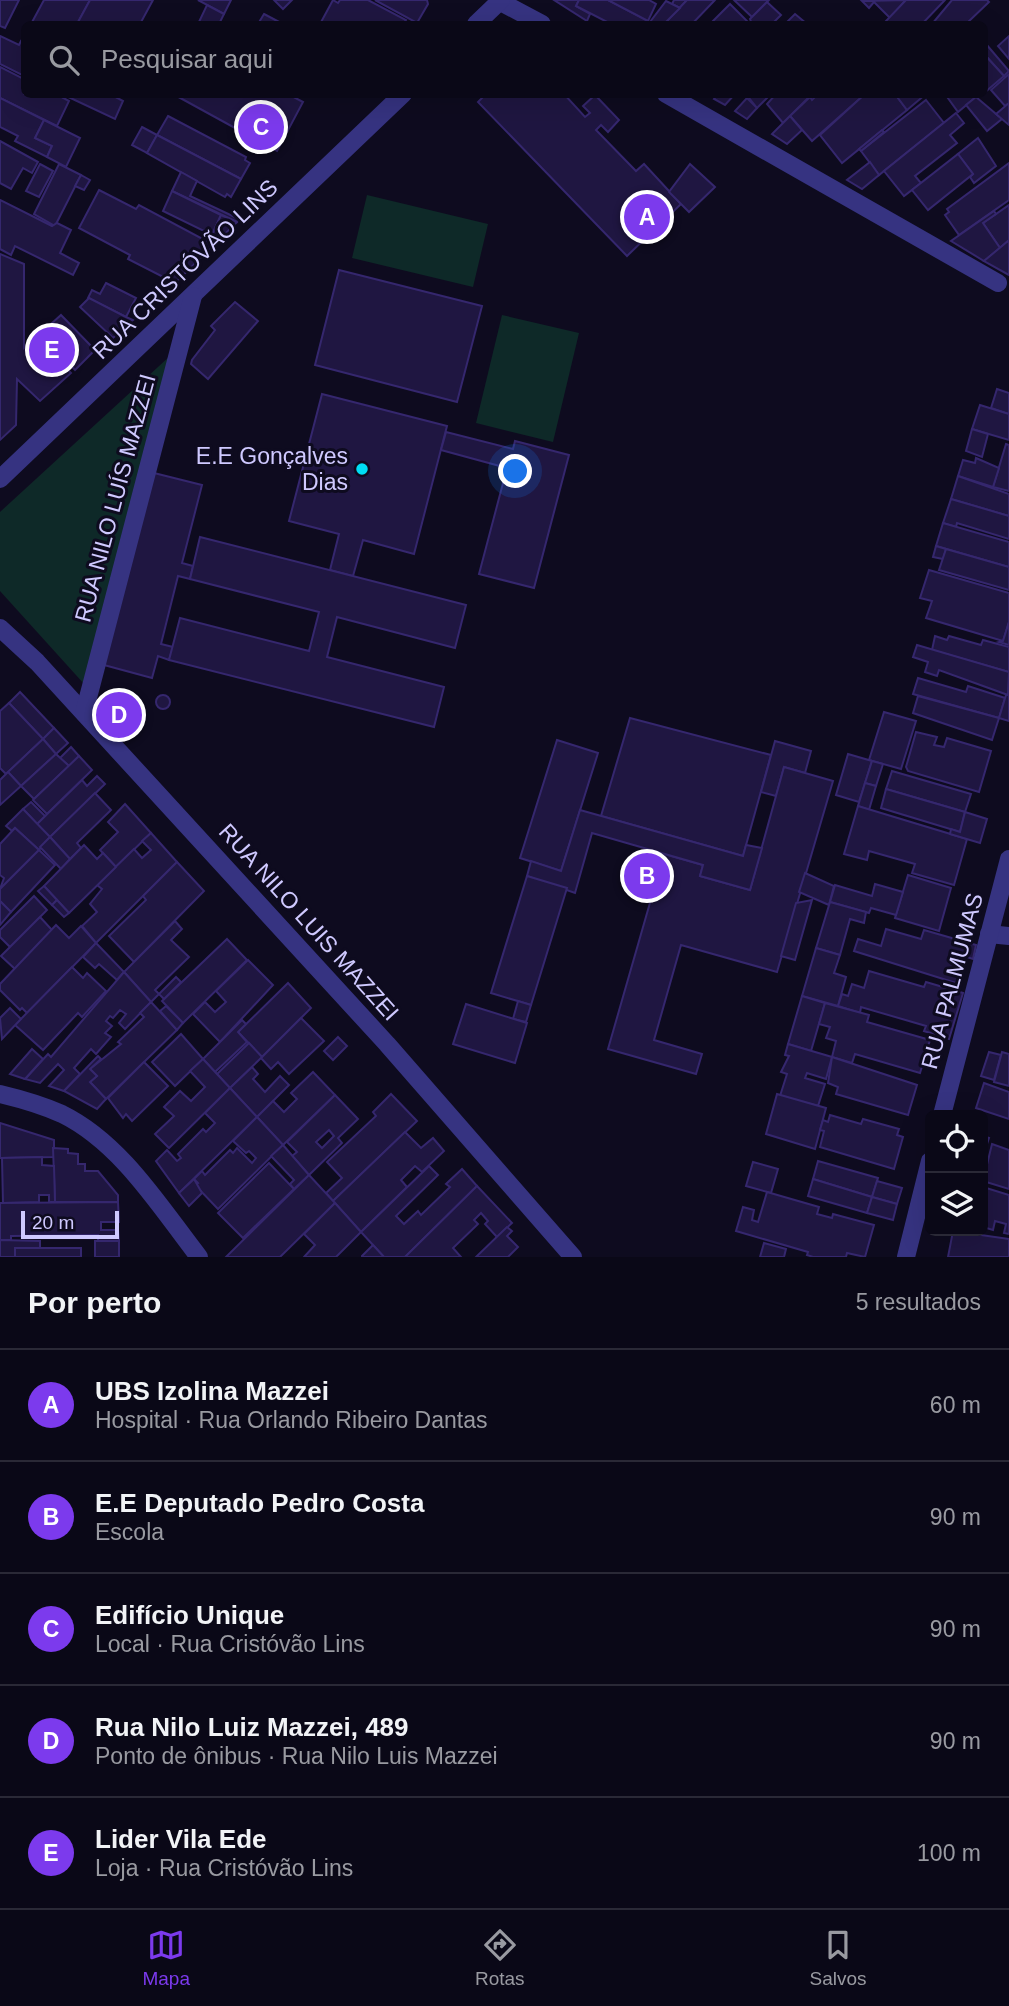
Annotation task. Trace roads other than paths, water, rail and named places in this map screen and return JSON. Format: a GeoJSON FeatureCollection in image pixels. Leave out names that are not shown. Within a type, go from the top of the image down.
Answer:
{"type":"FeatureCollection","features":[{"type":"Feature","properties":{"kind":"street"},"geometry":{"type":"LineString","coordinates":[[479,21],[499,1],[536,21]]}},
{"type":"Feature","properties":{"kind":"street","name":"RUA CRISTÓVÃO LINS"},"geometry":{"type":"LineString","coordinates":[[0,479],[399,98]]}},
{"type":"Feature","properties":{"kind":"street"},"geometry":{"type":"LineString","coordinates":[[673,98],[998,284]]}},
{"type":"Feature","properties":{"kind":"street","name":"RUA NILO LUÍS MAZZEI"},"geometry":{"type":"LineString","coordinates":[[84,713],[193,295]]}},
{"type":"Feature","properties":{"kind":"street","name":"RUA NILO LUIS MAZZEI"},"geometry":{"type":"LineString","coordinates":[[0,628],[37,662],[387,1044],[573,1257]]}},
{"type":"Feature","properties":{"kind":"street","name":"RUA PALMUMAS"},"geometry":{"type":"LineString","coordinates":[[943,1110],[1009,859]]}},
{"type":"Feature","properties":{"kind":"street"},"geometry":{"type":"LineString","coordinates":[[989,934],[1009,936]]}},
{"type":"Feature","properties":{"kind":"street"},"geometry":{"type":"LineString","coordinates":[[0,1094],[63,1114],[104,1144],[136,1175],[199,1257]]}},
{"type":"Feature","properties":{"kind":"street"},"geometry":{"type":"LineString","coordinates":[[906,1257],[927,1173]]}},
{"type":"Feature","properties":{"kind":"place","name":"Edifício Unique"},"geometry":{"type":"Point","coordinates":[261,127]}},
{"type":"Feature","properties":{"kind":"place","name":"UBS Izolina Mazzei"},"geometry":{"type":"Point","coordinates":[647,217]}},
{"type":"Feature","properties":{"kind":"place","name":"Lider Vila Ede"},"geometry":{"type":"Point","coordinates":[52,350]}},
{"type":"Feature","properties":{"kind":"place","name":"E.E Gonçalves Dias"},"geometry":{"type":"Point","coordinates":[362,469]}},
{"type":"Feature","properties":{"kind":"place","name":"Rua Nilo Luiz Mazzei, 489"},"geometry":{"type":"Point","coordinates":[119,715]}},
{"type":"Feature","properties":{"kind":"place","name":"E.E Deputado Pedro Costa"},"geometry":{"type":"Point","coordinates":[647,876]}}]}
